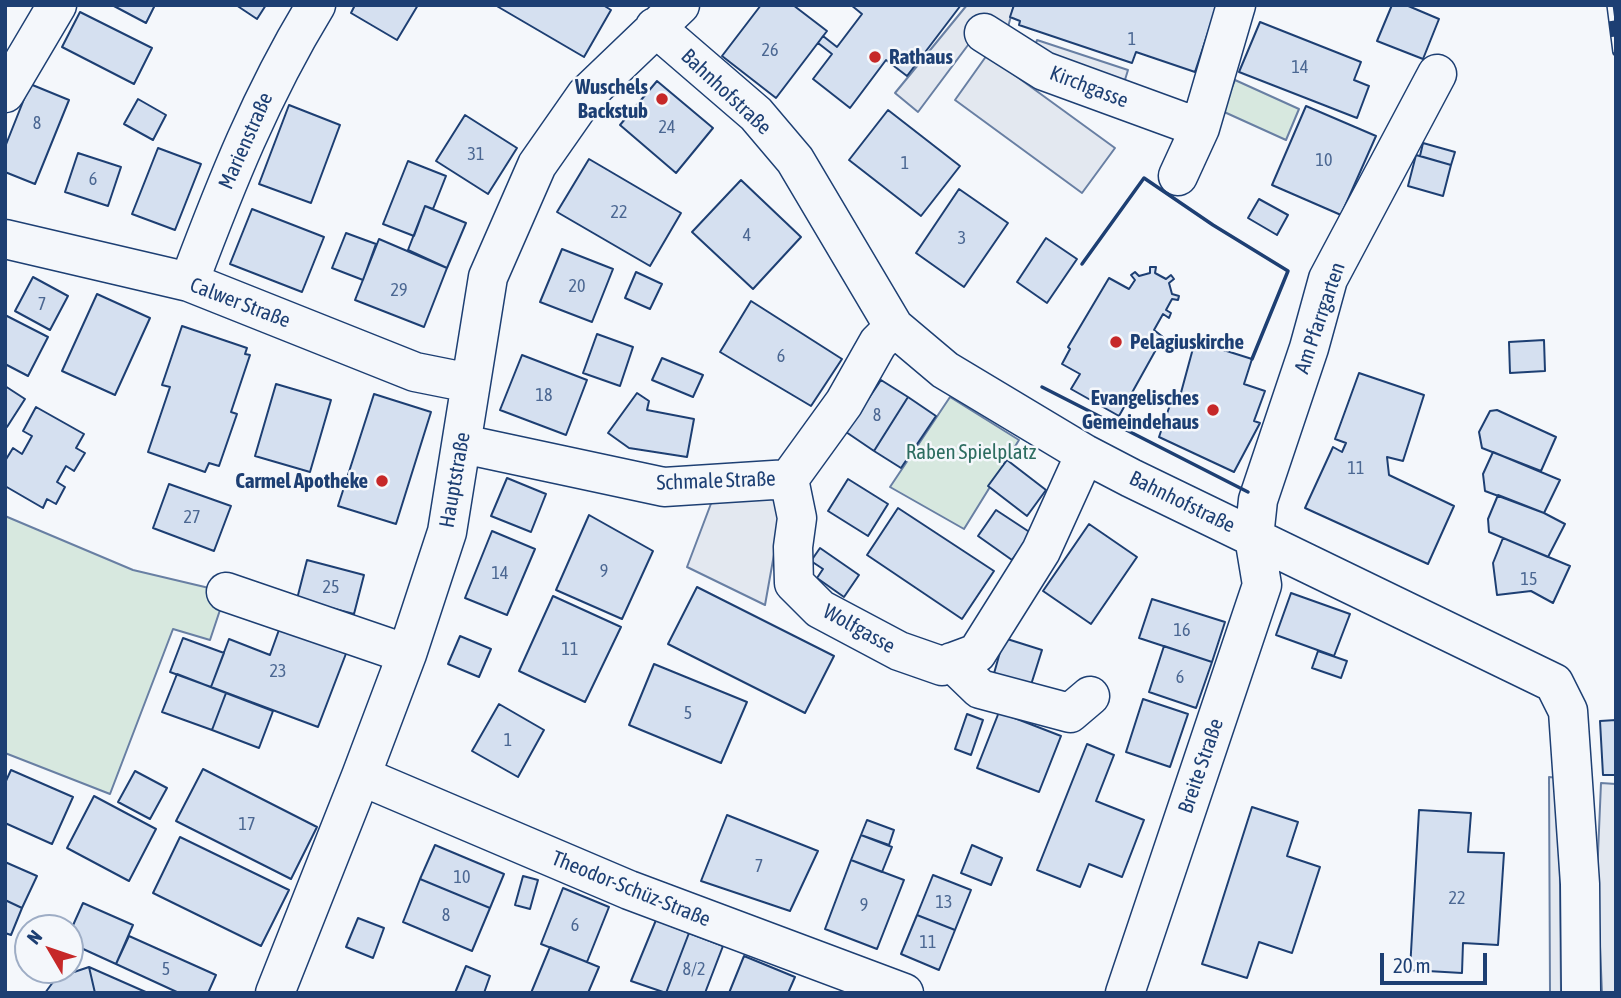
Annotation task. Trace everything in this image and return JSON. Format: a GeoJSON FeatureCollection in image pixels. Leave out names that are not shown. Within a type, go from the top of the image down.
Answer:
{"type":"FeatureCollection","features":[{"type":"Feature","properties":{"kind":"street"},"geometry":{"type":"LineString","coordinates":[[5,93],[57,5]]}},
{"type":"Feature","properties":{"kind":"street","name":"Marienstraße"},"geometry":{"type":"LineString","coordinates":[[189,282],[235,160],[286,54],[316,5]]}},
{"type":"Feature","properties":{"kind":"street"},"geometry":{"type":"LineString","coordinates":[[1178,176],[1200,128],[1236,5]]}},
{"type":"Feature","properties":{"kind":"street","name":"Bahnhofstraße"},"geometry":{"type":"LineString","coordinates":[[668,16],[795,160],[894,327],[945,370],[1085,454],[1554,683],[1568,711],[1580,884],[1581,993]]}},
{"type":"Feature","properties":{"kind":"street","name":"Hauptstraße"},"geometry":{"type":"LineString","coordinates":[[275,993],[407,654],[447,532],[488,276],[537,165],[586,95],[668,16]]}},
{"type":"Feature","properties":{"kind":"street","name":"Kirchgasse"},"geometry":{"type":"LineString","coordinates":[[984,33],[1044,71],[1200,128]]}},
{"type":"Feature","properties":{"kind":"street","name":"Am Pfarrgarten"},"geometry":{"type":"LineString","coordinates":[[1254,537],[1258,500],[1309,348],[1328,279],[1437,74]]}},
{"type":"Feature","properties":{"kind":"street","name":"Calwer Straße"},"geometry":{"type":"LineString","coordinates":[[5,239],[189,282],[415,372],[470,383]]}},
{"type":"Feature","properties":{"kind":"street","name":"Schmale Straße"},"geometry":{"type":"LineString","coordinates":[[463,444],[664,486],[789,479],[844,402],[878,343],[894,327]]}},
{"type":"Feature","properties":{"kind":"street"},"geometry":{"type":"LineString","coordinates":[[1085,454],[1041,551],[977,653],[953,662],[980,689],[1070,713],[1090,696]]}},
{"type":"Feature","properties":{"kind":"street","name":"Wolfgasse"},"geometry":{"type":"LineString","coordinates":[[789,479],[797,518],[793,547],[794,583],[820,609],[899,651],[942,666],[953,662]]}},
{"type":"Feature","properties":{"kind":"street","name":"Breite Straße"},"geometry":{"type":"LineString","coordinates":[[1125,993],[1262,585],[1254,537]]}},
{"type":"Feature","properties":{"kind":"street"},"geometry":{"type":"LineString","coordinates":[[226,592],[407,654]]}},
{"type":"Feature","properties":{"kind":"street","name":"Theodor-Schüz-Straße"},"geometry":{"type":"LineString","coordinates":[[361,776],[629,890],[904,993]]}},
{"type":"Feature","properties":{"kind":"green space"},"geometry":{"type":"Polygon","coordinates":[[[1235,80],[1299,109],[1286,140],[1222,111],[1235,80]]]}},
{"type":"Feature","properties":{"kind":"green space","name":"Raben Spielplatz"},"geometry":{"type":"Polygon","coordinates":[[[950,397],[1019,440],[964,529],[890,487],[950,397]]]}},
{"type":"Feature","properties":{"kind":"green space"},"geometry":{"type":"Polygon","coordinates":[[[5,516],[133,570],[226,592],[210,640],[173,629],[110,794],[5,753],[5,516]]]}},
{"type":"Feature","properties":{"kind":"shaded area"},"geometry":{"type":"Polygon","coordinates":[[[967,5],[1014,5],[1008,27],[986,21],[918,112],[895,93],[967,5]]]}},
{"type":"Feature","properties":{"kind":"shaded area"},"geometry":{"type":"Polygon","coordinates":[[[1037,40],[1128,70],[1124,83],[1033,52],[1037,40]]]}},
{"type":"Feature","properties":{"kind":"shaded area"},"geometry":{"type":"Polygon","coordinates":[[[987,55],[1115,148],[1082,193],[955,100],[987,55]]]}},
{"type":"Feature","properties":{"kind":"shaded area"},"geometry":{"type":"Polygon","coordinates":[[[715,493],[779,498],[778,532],[765,605],[687,567],[715,493]]]}},
{"type":"Feature","properties":{"kind":"shaded area"},"geometry":{"type":"Polygon","coordinates":[[[1549,777],[1559,778],[1561,993],[1550,993],[1549,777]]]}},
{"type":"Feature","properties":{"kind":"shaded area"},"geometry":{"type":"Polygon","coordinates":[[[1601,783],[1616,784],[1616,993],[1602,993],[1597,877],[1601,783]]]}},
{"type":"Feature","properties":{"kind":"building"},"geometry":{"type":"Polygon","coordinates":[[[112,5],[155,5],[146,23],[112,5]]]}},
{"type":"Feature","properties":{"kind":"building"},"geometry":{"type":"Polygon","coordinates":[[[236,5],[266,5],[257,19],[236,5]]]}},
{"type":"Feature","properties":{"kind":"building"},"geometry":{"type":"Polygon","coordinates":[[[355,5],[418,5],[397,40],[351,13],[355,5]]]}},
{"type":"Feature","properties":{"kind":"building"},"geometry":{"type":"Polygon","coordinates":[[[495,5],[603,5],[611,10],[584,57],[495,5]]]}},
{"type":"Feature","properties":{"kind":"building"},"geometry":{"type":"Polygon","coordinates":[[[761,5],[793,5],[827,31],[776,98],[722,56],[761,5]]]}},
{"type":"Feature","properties":{"kind":"building","name":"Rathaus"},"geometry":{"type":"Polygon","coordinates":[[[851,5],[961,5],[907,76],[886,60],[850,108],[813,79],[832,54],[818,43],[823,36],[837,47],[862,14],[851,5]]]}},
{"type":"Feature","properties":{"kind":"building"},"geometry":{"type":"Polygon","coordinates":[[[1014,5],[1217,5],[1195,72],[1136,52],[1132,63],[1019,25],[1020,21],[1010,17],[1014,5]]]}},
{"type":"Feature","properties":{"kind":"building"},"geometry":{"type":"Polygon","coordinates":[[[1392,5],[1406,5],[1439,19],[1423,59],[1377,41],[1392,5]]]}},
{"type":"Feature","properties":{"kind":"building"},"geometry":{"type":"Polygon","coordinates":[[[80,12],[152,48],[134,84],[62,47],[80,12]]]}},
{"type":"Feature","properties":{"kind":"building"},"geometry":{"type":"Polygon","coordinates":[[[1260,22],[1361,62],[1354,80],[1369,86],[1357,118],[1239,72],[1260,22]]]}},
{"type":"Feature","properties":{"kind":"building"},"geometry":{"type":"Polygon","coordinates":[[[657,81],[713,128],[676,173],[620,125],[657,81]]]}},
{"type":"Feature","properties":{"kind":"building"},"geometry":{"type":"Polygon","coordinates":[[[30,84],[69,100],[35,184],[5,172],[5,147],[30,84]]]}},
{"type":"Feature","properties":{"kind":"building"},"geometry":{"type":"Polygon","coordinates":[[[138,99],[166,115],[153,140],[124,124],[138,99]]]}},
{"type":"Feature","properties":{"kind":"building"},"geometry":{"type":"Polygon","coordinates":[[[289,105],[340,125],[311,203],[259,184],[289,105]]]}},
{"type":"Feature","properties":{"kind":"building"},"geometry":{"type":"Polygon","coordinates":[[[1306,106],[1376,136],[1341,215],[1272,185],[1306,106]]]}},
{"type":"Feature","properties":{"kind":"building"},"geometry":{"type":"Polygon","coordinates":[[[888,110],[960,166],[921,216],[849,160],[888,110]]]}},
{"type":"Feature","properties":{"kind":"building"},"geometry":{"type":"Polygon","coordinates":[[[465,115],[517,148],[488,194],[436,161],[465,115]]]}},
{"type":"Feature","properties":{"kind":"building"},"geometry":{"type":"Polygon","coordinates":[[[1423,143],[1455,152],[1451,165],[1420,156],[1423,143]]]}},
{"type":"Feature","properties":{"kind":"building"},"geometry":{"type":"Polygon","coordinates":[[[158,148],[201,164],[175,230],[132,214],[158,148]]]}},
{"type":"Feature","properties":{"kind":"building"},"geometry":{"type":"Polygon","coordinates":[[[78,153],[121,167],[108,206],[65,192],[78,153]]]}},
{"type":"Feature","properties":{"kind":"building"},"geometry":{"type":"Polygon","coordinates":[[[1416,155],[1451,165],[1443,196],[1408,186],[1416,155]]]}},
{"type":"Feature","properties":{"kind":"building"},"geometry":{"type":"Polygon","coordinates":[[[589,159],[681,213],[650,266],[557,212],[589,159]]]}},
{"type":"Feature","properties":{"kind":"building"},"geometry":{"type":"Polygon","coordinates":[[[408,161],[446,176],[433,209],[425,206],[414,236],[383,224],[408,161]]]}},
{"type":"Feature","properties":{"kind":"building"},"geometry":{"type":"Polygon","coordinates":[[[741,180],[801,237],[753,289],[692,232],[741,180]]]}},
{"type":"Feature","properties":{"kind":"building"},"geometry":{"type":"Polygon","coordinates":[[[959,189],[1008,223],[964,287],[916,253],[959,189]]]}},
{"type":"Feature","properties":{"kind":"building"},"geometry":{"type":"Polygon","coordinates":[[[1259,199],[1288,215],[1277,235],[1248,218],[1259,199]]]}},
{"type":"Feature","properties":{"kind":"building"},"geometry":{"type":"Polygon","coordinates":[[[425,206],[466,223],[447,268],[408,250],[425,206]]]}},
{"type":"Feature","properties":{"kind":"building"},"geometry":{"type":"Polygon","coordinates":[[[252,209],[324,237],[302,292],[230,264],[252,209]]]}},
{"type":"Feature","properties":{"kind":"building"},"geometry":{"type":"Polygon","coordinates":[[[346,233],[376,244],[363,280],[332,268],[346,233]]]}},
{"type":"Feature","properties":{"kind":"building"},"geometry":{"type":"Polygon","coordinates":[[[1046,238],[1077,259],[1047,303],[1017,282],[1046,238]]]}},
{"type":"Feature","properties":{"kind":"building"},"geometry":{"type":"Polygon","coordinates":[[[379,239],[447,268],[424,327],[355,300],[379,239]]]}},
{"type":"Feature","properties":{"kind":"building"},"geometry":{"type":"Polygon","coordinates":[[[562,249],[613,269],[592,322],[540,302],[562,249]]]}},
{"type":"Feature","properties":{"kind":"building","name":"Pelagiuskirche"},"geometry":{"type":"Polygon","coordinates":[[[1150,267],[1156,267],[1155,273],[1166,279],[1171,275],[1174,279],[1169,283],[1172,294],[1179,296],[1178,300],[1172,299],[1166,310],[1171,313],[1169,318],[1163,314],[1154,330],[1163,337],[1119,416],[1071,389],[1080,374],[1062,364],[1070,349],[1068,347],[1109,278],[1129,289],[1135,280],[1131,275],[1135,272],[1139,276],[1150,273],[1150,267]]]}},
{"type":"Feature","properties":{"kind":"building"},"geometry":{"type":"Polygon","coordinates":[[[636,272],[662,284],[650,309],[625,298],[636,272]]]}},
{"type":"Feature","properties":{"kind":"building"},"geometry":{"type":"Polygon","coordinates":[[[33,277],[68,296],[50,330],[15,311],[33,277]]]}},
{"type":"Feature","properties":{"kind":"building"},"geometry":{"type":"Polygon","coordinates":[[[97,294],[150,318],[115,395],[62,371],[97,294]]]}},
{"type":"Feature","properties":{"kind":"building"},"geometry":{"type":"Polygon","coordinates":[[[751,301],[842,359],[811,406],[720,352],[751,301]]]}},
{"type":"Feature","properties":{"kind":"building"},"geometry":{"type":"Polygon","coordinates":[[[5,315],[48,337],[28,376],[5,364],[5,315]]]}},
{"type":"Feature","properties":{"kind":"building"},"geometry":{"type":"Polygon","coordinates":[[[182,326],[247,348],[245,354],[250,355],[231,412],[237,414],[219,466],[209,463],[205,472],[148,452],[170,387],[162,385],[182,326]]]}},
{"type":"Feature","properties":{"kind":"building"},"geometry":{"type":"Polygon","coordinates":[[[597,334],[633,347],[620,386],[583,373],[597,334]]]}},
{"type":"Feature","properties":{"kind":"building"},"geometry":{"type":"Polygon","coordinates":[[[1544,340],[1545,371],[1510,373],[1509,342],[1544,340]]]}},
{"type":"Feature","properties":{"kind":"building","name":"Evangelisches Gemeindehaus"},"geometry":{"type":"Polygon","coordinates":[[[1195,341],[1252,359],[1244,384],[1265,391],[1254,421],[1260,423],[1234,472],[1159,437],[1172,399],[1179,400],[1195,341]]]}},
{"type":"Feature","properties":{"kind":"building"},"geometry":{"type":"Polygon","coordinates":[[[522,355],[587,380],[566,435],[500,410],[522,355]]]}},
{"type":"Feature","properties":{"kind":"building"},"geometry":{"type":"Polygon","coordinates":[[[662,358],[703,375],[693,397],[652,380],[662,358]]]}},
{"type":"Feature","properties":{"kind":"building"},"geometry":{"type":"Polygon","coordinates":[[[1359,373],[1424,395],[1403,461],[1387,457],[1389,475],[1454,506],[1428,564],[1305,508],[1333,447],[1342,452],[1346,443],[1335,439],[1359,373]]]}},
{"type":"Feature","properties":{"kind":"building"},"geometry":{"type":"Polygon","coordinates":[[[881,380],[908,397],[874,451],[846,432],[881,380]]]}},
{"type":"Feature","properties":{"kind":"building"},"geometry":{"type":"Polygon","coordinates":[[[276,384],[331,400],[310,472],[255,456],[276,384]]]}},
{"type":"Feature","properties":{"kind":"building"},"geometry":{"type":"Polygon","coordinates":[[[5,386],[25,399],[7,427],[5,426],[5,386]]]}},
{"type":"Feature","properties":{"kind":"building"},"geometry":{"type":"Polygon","coordinates":[[[637,393],[649,401],[647,410],[694,419],[687,457],[629,448],[608,433],[637,393]]]}},
{"type":"Feature","properties":{"kind":"building"},"geometry":{"type":"Polygon","coordinates":[[[374,394],[431,412],[396,524],[338,506],[374,394]]]}},
{"type":"Feature","properties":{"kind":"building"},"geometry":{"type":"Polygon","coordinates":[[[908,397],[936,416],[901,468],[874,451],[908,397]]]}},
{"type":"Feature","properties":{"kind":"building"},"geometry":{"type":"Polygon","coordinates":[[[36,407],[84,434],[76,448],[85,453],[74,471],[66,466],[57,482],[65,487],[56,504],[47,499],[43,508],[5,486],[5,461],[13,448],[22,454],[32,436],[23,431],[36,407]]]}},
{"type":"Feature","properties":{"kind":"building"},"geometry":{"type":"Polygon","coordinates":[[[1497,410],[1556,437],[1541,471],[1482,448],[1479,432],[1490,411],[1497,410]]]}},
{"type":"Feature","properties":{"kind":"building"},"geometry":{"type":"Polygon","coordinates":[[[1493,452],[1560,480],[1544,513],[1485,491],[1483,474],[1493,452]]]}},
{"type":"Feature","properties":{"kind":"building"},"geometry":{"type":"Polygon","coordinates":[[[1007,460],[1046,490],[1027,516],[988,486],[1007,460]]]}},
{"type":"Feature","properties":{"kind":"building"},"geometry":{"type":"Polygon","coordinates":[[[507,478],[546,494],[531,532],[491,516],[507,478]]]}},
{"type":"Feature","properties":{"kind":"building"},"geometry":{"type":"Polygon","coordinates":[[[848,479],[888,504],[868,536],[828,511],[848,479]]]}},
{"type":"Feature","properties":{"kind":"building"},"geometry":{"type":"Polygon","coordinates":[[[169,484],[231,506],[214,551],[153,528],[169,484]]]}},
{"type":"Feature","properties":{"kind":"building"},"geometry":{"type":"Polygon","coordinates":[[[1498,495],[1565,524],[1548,557],[1489,532],[1488,519],[1498,495]]]}},
{"type":"Feature","properties":{"kind":"building"},"geometry":{"type":"Polygon","coordinates":[[[898,508],[994,571],[962,619],[867,555],[898,508]]]}},
{"type":"Feature","properties":{"kind":"building"},"geometry":{"type":"Polygon","coordinates":[[[996,510],[1031,533],[1012,560],[978,536],[996,510]]]}},
{"type":"Feature","properties":{"kind":"building"},"geometry":{"type":"Polygon","coordinates":[[[589,515],[653,551],[622,619],[556,590],[589,515]]]}},
{"type":"Feature","properties":{"kind":"building"},"geometry":{"type":"Polygon","coordinates":[[[1089,524],[1137,557],[1091,624],[1043,591],[1089,524]]]}},
{"type":"Feature","properties":{"kind":"building"},"geometry":{"type":"Polygon","coordinates":[[[492,531],[535,549],[507,615],[465,598],[492,531]]]}},
{"type":"Feature","properties":{"kind":"building"},"geometry":{"type":"Polygon","coordinates":[[[1503,538],[1570,566],[1553,603],[1531,591],[1497,595],[1493,563],[1503,538]]]}},
{"type":"Feature","properties":{"kind":"building"},"geometry":{"type":"Polygon","coordinates":[[[820,548],[859,575],[844,597],[817,578],[823,569],[811,561],[820,548]]]}},
{"type":"Feature","properties":{"kind":"building"},"geometry":{"type":"Polygon","coordinates":[[[307,560],[364,575],[354,614],[297,599],[307,560]]]}},
{"type":"Feature","properties":{"kind":"building"},"geometry":{"type":"Polygon","coordinates":[[[697,587],[834,656],[805,713],[668,644],[697,587]]]}},
{"type":"Feature","properties":{"kind":"building"},"geometry":{"type":"Polygon","coordinates":[[[1291,593],[1350,614],[1334,656],[1276,635],[1291,593]]]}},
{"type":"Feature","properties":{"kind":"building"},"geometry":{"type":"Polygon","coordinates":[[[553,596],[621,627],[585,702],[519,671],[553,596]]]}},
{"type":"Feature","properties":{"kind":"building"},"geometry":{"type":"Polygon","coordinates":[[[1152,599],[1225,622],[1212,662],[1139,638],[1152,599]]]}},
{"type":"Feature","properties":{"kind":"building"},"geometry":{"type":"Polygon","coordinates":[[[280,627],[347,651],[318,727],[211,687],[229,639],[270,655],[280,627]]]}},
{"type":"Feature","properties":{"kind":"building"},"geometry":{"type":"Polygon","coordinates":[[[460,636],[491,649],[479,677],[448,664],[460,636]]]}},
{"type":"Feature","properties":{"kind":"building"},"geometry":{"type":"Polygon","coordinates":[[[183,638],[224,653],[211,687],[170,672],[183,638]]]}},
{"type":"Feature","properties":{"kind":"building"},"geometry":{"type":"Polygon","coordinates":[[[1004,638],[1042,650],[1030,688],[993,677],[1004,638]]]}},
{"type":"Feature","properties":{"kind":"building"},"geometry":{"type":"Polygon","coordinates":[[[1164,646],[1212,662],[1196,708],[1149,692],[1164,646]]]}},
{"type":"Feature","properties":{"kind":"building"},"geometry":{"type":"Polygon","coordinates":[[[1318,651],[1347,661],[1341,678],[1312,668],[1318,651]]]}},
{"type":"Feature","properties":{"kind":"building"},"geometry":{"type":"Polygon","coordinates":[[[654,664],[747,702],[721,763],[629,725],[654,664]]]}},
{"type":"Feature","properties":{"kind":"building"},"geometry":{"type":"Polygon","coordinates":[[[177,674],[226,693],[212,730],[162,712],[177,674]]]}},
{"type":"Feature","properties":{"kind":"building"},"geometry":{"type":"Polygon","coordinates":[[[226,693],[273,711],[259,748],[212,730],[226,693]]]}},
{"type":"Feature","properties":{"kind":"building"},"geometry":{"type":"Polygon","coordinates":[[[1143,699],[1188,714],[1170,767],[1126,752],[1143,699]]]}},
{"type":"Feature","properties":{"kind":"building"},"geometry":{"type":"Polygon","coordinates":[[[499,704],[544,730],[518,777],[472,751],[499,704]]]}},
{"type":"Feature","properties":{"kind":"building"},"geometry":{"type":"Polygon","coordinates":[[[999,712],[1061,736],[1039,792],[977,768],[999,712]]]}},
{"type":"Feature","properties":{"kind":"building"},"geometry":{"type":"Polygon","coordinates":[[[967,714],[983,720],[971,755],[955,749],[967,714]]]}},
{"type":"Feature","properties":{"kind":"building"},"geometry":{"type":"Polygon","coordinates":[[[1616,720],[1616,775],[1603,775],[1600,721],[1616,720]]]}},
{"type":"Feature","properties":{"kind":"building"},"geometry":{"type":"Polygon","coordinates":[[[1087,744],[1114,755],[1096,801],[1144,820],[1122,877],[1089,864],[1080,887],[1037,870],[1087,744]]]}},
{"type":"Feature","properties":{"kind":"building"},"geometry":{"type":"Polygon","coordinates":[[[203,769],[317,827],[291,879],[176,821],[203,769]]]}},
{"type":"Feature","properties":{"kind":"building"},"geometry":{"type":"Polygon","coordinates":[[[11,770],[73,797],[52,844],[5,823],[5,783],[11,770]]]}},
{"type":"Feature","properties":{"kind":"building"},"geometry":{"type":"Polygon","coordinates":[[[135,771],[167,788],[150,819],[118,802],[135,771]]]}},
{"type":"Feature","properties":{"kind":"building"},"geometry":{"type":"Polygon","coordinates":[[[94,796],[156,829],[129,881],[67,848],[94,796]]]}},
{"type":"Feature","properties":{"kind":"building"},"geometry":{"type":"Polygon","coordinates":[[[1252,807],[1298,822],[1287,856],[1320,867],[1292,953],[1259,942],[1247,978],[1202,964],[1252,807]]]}},
{"type":"Feature","properties":{"kind":"building"},"geometry":{"type":"Polygon","coordinates":[[[1419,810],[1471,813],[1468,852],[1504,853],[1498,945],[1463,943],[1462,973],[1410,970],[1419,810]]]}},
{"type":"Feature","properties":{"kind":"building"},"geometry":{"type":"Polygon","coordinates":[[[727,815],[818,851],[790,911],[701,881],[727,815]]]}},
{"type":"Feature","properties":{"kind":"building"},"geometry":{"type":"Polygon","coordinates":[[[867,820],[894,830],[889,845],[861,835],[867,820]]]}},
{"type":"Feature","properties":{"kind":"building"},"geometry":{"type":"Polygon","coordinates":[[[861,835],[892,847],[882,872],[851,860],[861,835]]]}},
{"type":"Feature","properties":{"kind":"building"},"geometry":{"type":"Polygon","coordinates":[[[180,837],[289,890],[261,946],[153,893],[180,837]]]}},
{"type":"Feature","properties":{"kind":"building"},"geometry":{"type":"Polygon","coordinates":[[[435,845],[504,874],[490,908],[420,879],[435,845]]]}},
{"type":"Feature","properties":{"kind":"building"},"geometry":{"type":"Polygon","coordinates":[[[972,845],[1002,858],[991,885],[961,873],[972,845]]]}},
{"type":"Feature","properties":{"kind":"building"},"geometry":{"type":"Polygon","coordinates":[[[851,860],[904,880],[877,949],[825,929],[851,860]]]}},
{"type":"Feature","properties":{"kind":"building"},"geometry":{"type":"Polygon","coordinates":[[[5,862],[37,876],[22,908],[5,900],[5,862]]]}},
{"type":"Feature","properties":{"kind":"building"},"geometry":{"type":"Polygon","coordinates":[[[933,875],[971,890],[955,930],[917,915],[933,875]]]}},
{"type":"Feature","properties":{"kind":"building"},"geometry":{"type":"Polygon","coordinates":[[[523,876],[538,880],[530,909],[515,905],[523,876]]]}},
{"type":"Feature","properties":{"kind":"building"},"geometry":{"type":"Polygon","coordinates":[[[420,879],[490,908],[472,951],[403,922],[420,879]]]}},
{"type":"Feature","properties":{"kind":"building"},"geometry":{"type":"Polygon","coordinates":[[[563,888],[609,907],[587,962],[541,944],[563,888]]]}},
{"type":"Feature","properties":{"kind":"building"},"geometry":{"type":"Polygon","coordinates":[[[5,900],[22,908],[20,914],[14,914],[11,935],[5,933],[5,900]]]}},
{"type":"Feature","properties":{"kind":"building"},"geometry":{"type":"Polygon","coordinates":[[[83,903],[133,925],[116,964],[84,949],[84,914],[78,914],[83,903]]]}},
{"type":"Feature","properties":{"kind":"building"},"geometry":{"type":"Polygon","coordinates":[[[917,915],[955,930],[939,970],[901,954],[917,915]]]}},
{"type":"Feature","properties":{"kind":"building"},"geometry":{"type":"Polygon","coordinates":[[[358,918],[384,928],[373,958],[346,947],[358,918]]]}},
{"type":"Feature","properties":{"kind":"building"},"geometry":{"type":"Polygon","coordinates":[[[656,920],[689,933],[666,993],[631,981],[656,920]]]}},
{"type":"Feature","properties":{"kind":"building"},"geometry":{"type":"Polygon","coordinates":[[[689,933],[723,946],[705,993],[666,993],[689,933]]]}},
{"type":"Feature","properties":{"kind":"building"},"geometry":{"type":"Polygon","coordinates":[[[129,936],[216,975],[208,993],[179,993],[116,964],[129,936]]]}},
{"type":"Feature","properties":{"kind":"building"},"geometry":{"type":"Polygon","coordinates":[[[550,947],[599,967],[588,993],[531,993],[550,947]]]}},
{"type":"Feature","properties":{"kind":"building"},"geometry":{"type":"Polygon","coordinates":[[[744,956],[795,977],[788,993],[729,993],[744,956]]]}},
{"type":"Feature","properties":{"kind":"building"},"geometry":{"type":"Polygon","coordinates":[[[466,966],[490,976],[484,993],[455,993],[466,966]]]}},
{"type":"Feature","properties":{"kind":"building"},"geometry":{"type":"Polygon","coordinates":[[[89,967],[148,993],[95,993],[89,967]]]}},
{"type":"Feature","properties":{"kind":"building"},"geometry":{"type":"Polygon","coordinates":[[[89,967],[95,993],[45,993],[52,984],[84,984],[84,969],[89,967]]]}},
{"type":"Feature","properties":{"kind":"railway"},"geometry":{"type":"LineString","coordinates":[[1610,5],[1616,52]]}},
{"type":"Feature","properties":{"kind":"wall"},"geometry":{"type":"LineString","coordinates":[[1082,264],[1144,178],[1288,271],[1252,359]]}},
{"type":"Feature","properties":{"kind":"wall"},"geometry":{"type":"LineString","coordinates":[[1042,387],[1248,492]]}},
{"type":"Feature","properties":{"kind":"place","name":"Rathaus"},"geometry":{"type":"Point","coordinates":[875,57]}},
{"type":"Feature","properties":{"kind":"place","name":"Wuschels Backstub"},"geometry":{"type":"Point","coordinates":[662,99]}},
{"type":"Feature","properties":{"kind":"place","name":"Pelagiuskirche"},"geometry":{"type":"Point","coordinates":[1116,342]}},
{"type":"Feature","properties":{"kind":"place","name":"Evangelisches Gemeindehaus"},"geometry":{"type":"Point","coordinates":[1213,410]}},
{"type":"Feature","properties":{"kind":"place","name":"Carmel Apotheke"},"geometry":{"type":"Point","coordinates":[382,481]}}]}
